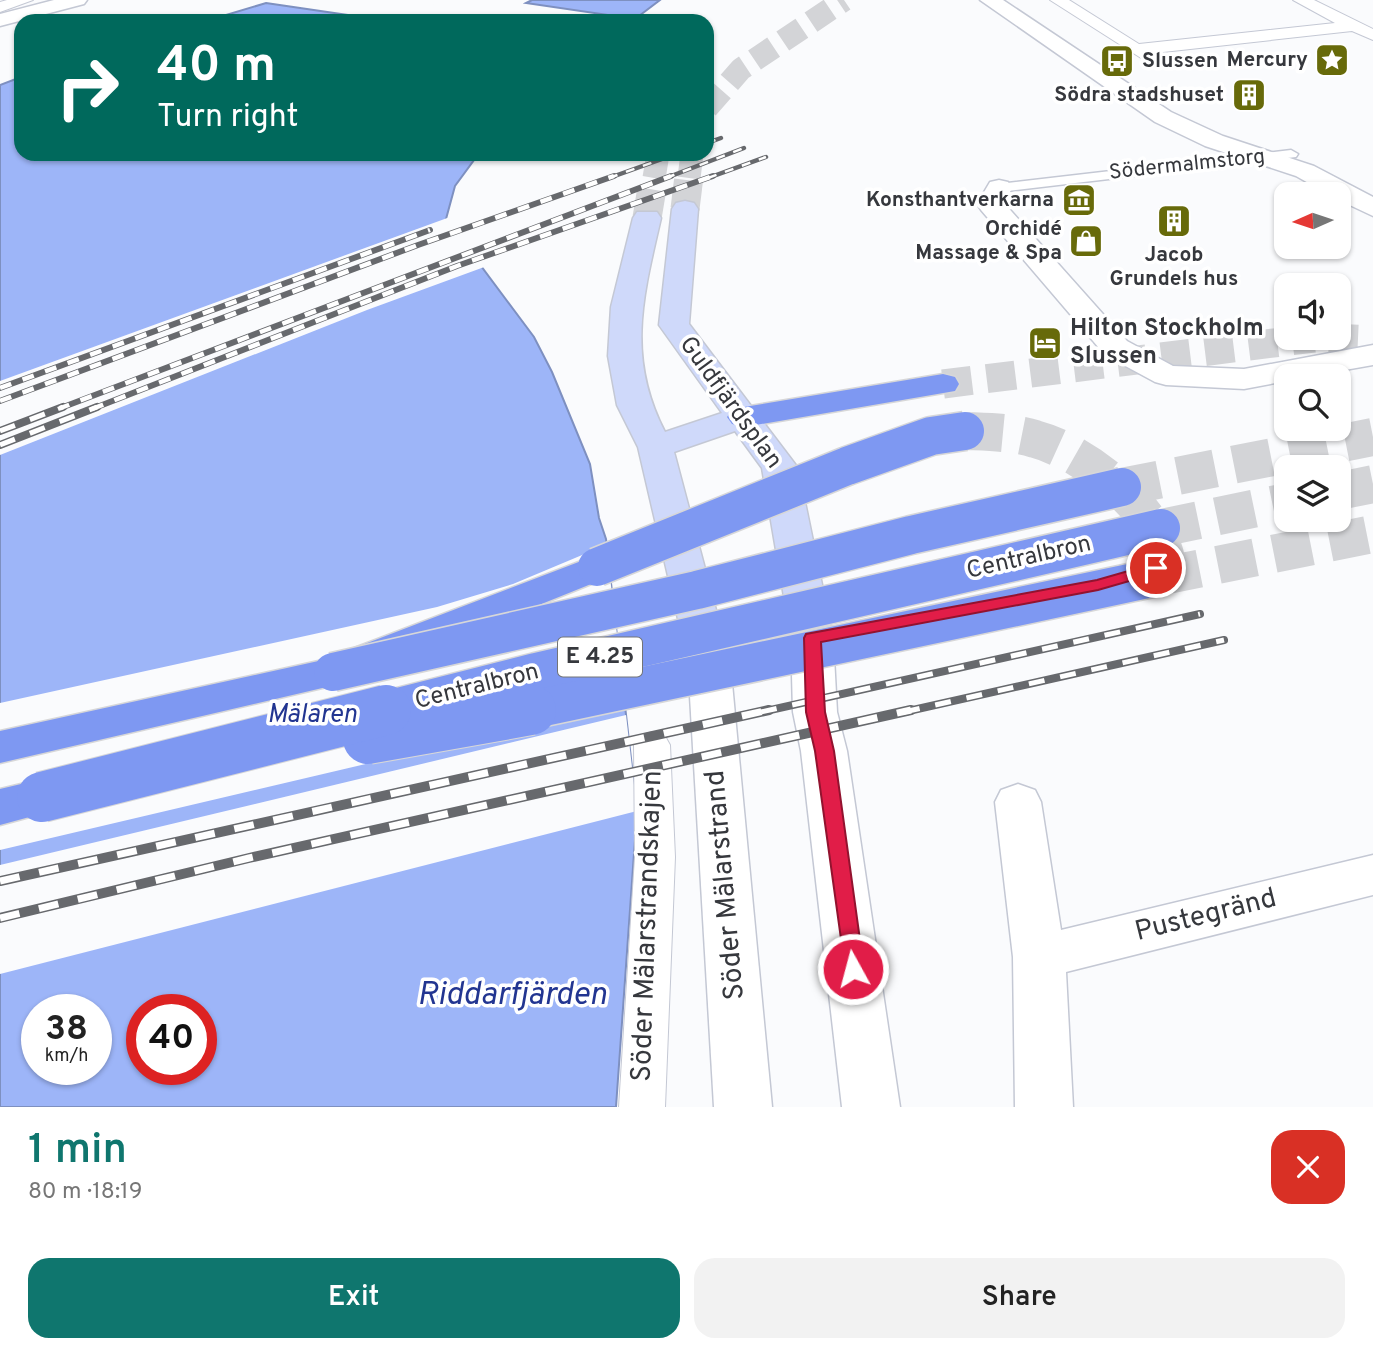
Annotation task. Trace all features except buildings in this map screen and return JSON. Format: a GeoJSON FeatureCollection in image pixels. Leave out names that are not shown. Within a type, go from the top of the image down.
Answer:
{"type":"FeatureCollection","features":[{"type":"Feature","properties":{"kind":"highway"},"geometry":{"type":"LineString","coordinates":[[744,417],[943,384]]}},
{"type":"Feature","properties":{"kind":"highway"},"geometry":{"type":"LineString","coordinates":[[333,672],[847,466],[931,436],[965,431]]}},
{"type":"Feature","properties":{"kind":"highway","name":"Centralbron"},"geometry":{"type":"LineString","coordinates":[[0,747],[697,590],[1122,487]]}},
{"type":"Feature","properties":{"kind":"highway","name":"Centralbron"},"geometry":{"type":"LineString","coordinates":[[21,802],[536,672],[1161,528]]}},
{"type":"Feature","properties":{"kind":"highway"},"geometry":{"type":"LineString","coordinates":[[21,802],[542,708],[1159,572],[812,638]]}},
{"type":"Feature","properties":{"kind":"main road","name":"Guldfjärdsplan"},"geometry":{"type":"LineString","coordinates":[[685,209],[674,325],[780,468],[812,638]]}},
{"type":"Feature","properties":{"kind":"main road"},"geometry":{"type":"LineString","coordinates":[[647,218],[626,307],[624,356],[634,405],[655,447],[709,662],[812,638]]}},
{"type":"Feature","properties":{"kind":"main road"},"geometry":{"type":"LineString","coordinates":[[655,447],[744,417]]}},
{"type":"Feature","properties":{"kind":"street"},"geometry":{"type":"LineString","coordinates":[[0,7],[25,0]]}},
{"type":"Feature","properties":{"kind":"street"},"geometry":{"type":"LineString","coordinates":[[51,14],[99,0]]}},
{"type":"Feature","properties":{"kind":"street"},"geometry":{"type":"LineString","coordinates":[[990,0],[1163,117],[1191,132],[1305,171],[1373,208]]}},
{"type":"Feature","properties":{"kind":"street"},"geometry":{"type":"LineString","coordinates":[[1014,0],[1200,124],[1337,166],[1373,186]]}},
{"type":"Feature","properties":{"kind":"street"},"geometry":{"type":"LineString","coordinates":[[1052,1],[1060,0],[1152,60]]}},
{"type":"Feature","properties":{"kind":"street"},"geometry":{"type":"LineString","coordinates":[[1301,0],[1373,35]]}},
{"type":"Feature","properties":{"kind":"street"},"geometry":{"type":"LineString","coordinates":[[20,14],[64,1]]}},
{"type":"Feature","properties":{"kind":"street"},"geometry":{"type":"LineString","coordinates":[[1136,50],[1353,26]]}},
{"type":"Feature","properties":{"kind":"street"},"geometry":{"type":"LineString","coordinates":[[999,188],[990,204],[1116,348],[1166,375],[1244,379],[1373,355]]}},
{"type":"Feature","properties":{"kind":"street"},"geometry":{"type":"LineString","coordinates":[[812,638],[816,712],[824,751],[872,1107]]}},
{"type":"Feature","properties":{"kind":"street","name":"Söder Mälarstrand"},"geometry":{"type":"LineString","coordinates":[[709,662],[743,1107]]}},
{"type":"Feature","properties":{"kind":"street","name":"Söder Mälarstrandskajen"},"geometry":{"type":"LineString","coordinates":[[642,1107],[655,857],[652,745]]}},
{"type":"Feature","properties":{"kind":"street"},"geometry":{"type":"LineString","coordinates":[[1018,802],[1039,957],[1044,1107]]}},
{"type":"Feature","properties":{"kind":"street","name":"Pustegränd"},"geometry":{"type":"LineString","coordinates":[[1039,957],[1373,875]]}},
{"type":"Feature","properties":{"kind":"lane","name":"Södermalmstorg"},"geometry":{"type":"LineString","coordinates":[[999,188],[1259,155],[1291,154]]}},
{"type":"Feature","properties":{"kind":"water"},"geometry":{"type":"Polygon","coordinates":[[[532,0],[660,0],[642,14],[601,14],[526,3],[532,0]]]}},
{"type":"Feature","properties":{"kind":"water"},"geometry":{"type":"Polygon","coordinates":[[[266,3],[341,14],[229,14],[266,3]]]}},
{"type":"Feature","properties":{"kind":"water","name":"Mälaren"},"geometry":{"type":"Polygon","coordinates":[[[14,80],[14,161],[473,161],[455,186],[446,219],[534,337],[552,372],[590,464],[599,518],[606,539],[637,811],[616,1107],[0,1107],[0,85],[14,80]]]}},
{"type":"Feature","properties":{"kind":"pier"},"geometry":{"type":"Polygon","coordinates":[[[438,2],[482,8],[472,14],[418,14],[438,2]]]}},
{"type":"Feature","properties":{"kind":"pier"},"geometry":{"type":"Polygon","coordinates":[[[450,217],[487,266],[367,310],[0,455],[0,381],[450,217]]]}},
{"type":"Feature","properties":{"kind":"pier"},"geometry":{"type":"Polygon","coordinates":[[[606,545],[625,700],[540,723],[0,850],[0,703],[437,607],[513,584],[606,545]]]}},
{"type":"Feature","properties":{"kind":"pier"},"geometry":{"type":"Polygon","coordinates":[[[626,715],[637,811],[0,974],[0,865],[626,715]]]}},
{"type":"Feature","properties":{"kind":"tunnel"},"geometry":{"type":"LineString","coordinates":[[714,100],[741,69],[844,0]]}},
{"type":"Feature","properties":{"kind":"tunnel"},"geometry":{"type":"LineString","coordinates":[[654,178],[657,161]]}},
{"type":"Feature","properties":{"kind":"tunnel"},"geometry":{"type":"LineString","coordinates":[[689,178],[691,161]]}},
{"type":"Feature","properties":{"kind":"tunnel"},"geometry":{"type":"LineString","coordinates":[[647,218],[654,176]]}},
{"type":"Feature","properties":{"kind":"tunnel"},"geometry":{"type":"LineString","coordinates":[[685,209],[689,176]]}},
{"type":"Feature","properties":{"kind":"tunnel"},"geometry":{"type":"LineString","coordinates":[[1351,339],[1373,340]]}},
{"type":"Feature","properties":{"kind":"tunnel"},"geometry":{"type":"LineString","coordinates":[[943,384],[1274,343]]}},
{"type":"Feature","properties":{"kind":"tunnel"},"geometry":{"type":"LineString","coordinates":[[965,431],[1035,439],[1075,456],[1095,469],[1133,502],[1160,540],[1166,559],[1156,568]]}},
{"type":"Feature","properties":{"kind":"tunnel"},"geometry":{"type":"LineString","coordinates":[[1122,487],[1373,437]]}},
{"type":"Feature","properties":{"kind":"tunnel"},"geometry":{"type":"LineString","coordinates":[[1351,489],[1373,484]]}},
{"type":"Feature","properties":{"kind":"tunnel"},"geometry":{"type":"LineString","coordinates":[[1161,528],[1274,504]]}},
{"type":"Feature","properties":{"kind":"tunnel"},"geometry":{"type":"LineString","coordinates":[[1162,576],[1373,534]]}},
{"type":"Feature","properties":{"kind":"railway"},"geometry":{"type":"LineString","coordinates":[[714,140],[721,138]]}},
{"type":"Feature","properties":{"kind":"railway"},"geometry":{"type":"LineString","coordinates":[[714,160],[744,148]]}},
{"type":"Feature","properties":{"kind":"railway"},"geometry":{"type":"LineString","coordinates":[[708,178],[766,157]]}},
{"type":"Feature","properties":{"kind":"railway"},"geometry":{"type":"LineString","coordinates":[[609,178],[656,161]]}},
{"type":"Feature","properties":{"kind":"railway"},"geometry":{"type":"LineString","coordinates":[[666,178],[710,161]]}},
{"type":"Feature","properties":{"kind":"railway"},"geometry":{"type":"LineString","coordinates":[[0,401],[418,245],[614,176]]}},
{"type":"Feature","properties":{"kind":"railway"},"geometry":{"type":"LineString","coordinates":[[58,409],[671,176]]}},
{"type":"Feature","properties":{"kind":"railway"},"geometry":{"type":"LineString","coordinates":[[92,409],[457,266],[713,176]]}},
{"type":"Feature","properties":{"kind":"railway"},"geometry":{"type":"LineString","coordinates":[[0,388],[430,230]]}},
{"type":"Feature","properties":{"kind":"railway"},"geometry":{"type":"LineString","coordinates":[[0,431],[63,407]]}},
{"type":"Feature","properties":{"kind":"railway"},"geometry":{"type":"LineString","coordinates":[[0,445],[97,407]]}},
{"type":"Feature","properties":{"kind":"railway"},"geometry":{"type":"LineString","coordinates":[[761,712],[1200,614]]}},
{"type":"Feature","properties":{"kind":"railway"},"geometry":{"type":"LineString","coordinates":[[904,712],[1224,640]]}},
{"type":"Feature","properties":{"kind":"railway"},"geometry":{"type":"LineString","coordinates":[[0,881],[769,710]]}},
{"type":"Feature","properties":{"kind":"railway"},"geometry":{"type":"LineString","coordinates":[[0,918],[249,858],[911,710]]}},
{"type":"Feature","properties":{"kind":"place","name":"Mercury"},"geometry":{"type":"Point","coordinates":[1332,60]}},
{"type":"Feature","properties":{"kind":"place","name":"Slussen"},"geometry":{"type":"Point","coordinates":[1117,61]}},
{"type":"Feature","properties":{"kind":"place","name":"Södra stadshuset"},"geometry":{"type":"Point","coordinates":[1249,95]}},
{"type":"Feature","properties":{"kind":"place","name":"Konsthantverkarna"},"geometry":{"type":"Point","coordinates":[1079,200]}},
{"type":"Feature","properties":{"kind":"place","name":"Jacob Grundels hus"},"geometry":{"type":"Point","coordinates":[1174,221]}},
{"type":"Feature","properties":{"kind":"place","name":"Orchidé Massage & Spa"},"geometry":{"type":"Point","coordinates":[1086,241]}},
{"type":"Feature","properties":{"kind":"place","name":"Hilton Stockholm Slussen"},"geometry":{"type":"Point","coordinates":[1045,343]}},
{"type":"Feature","properties":{"kind":"route"},"geometry":{"type":"LineString","coordinates":[[853,969],[824,751],[816,712],[812,638],[1098,585],[1156,568]]}},
{"type":"Feature","properties":{"kind":"water label","name":"Riddarfjärden"},"geometry":{"type":"Point","coordinates":[512,996]}}]}
